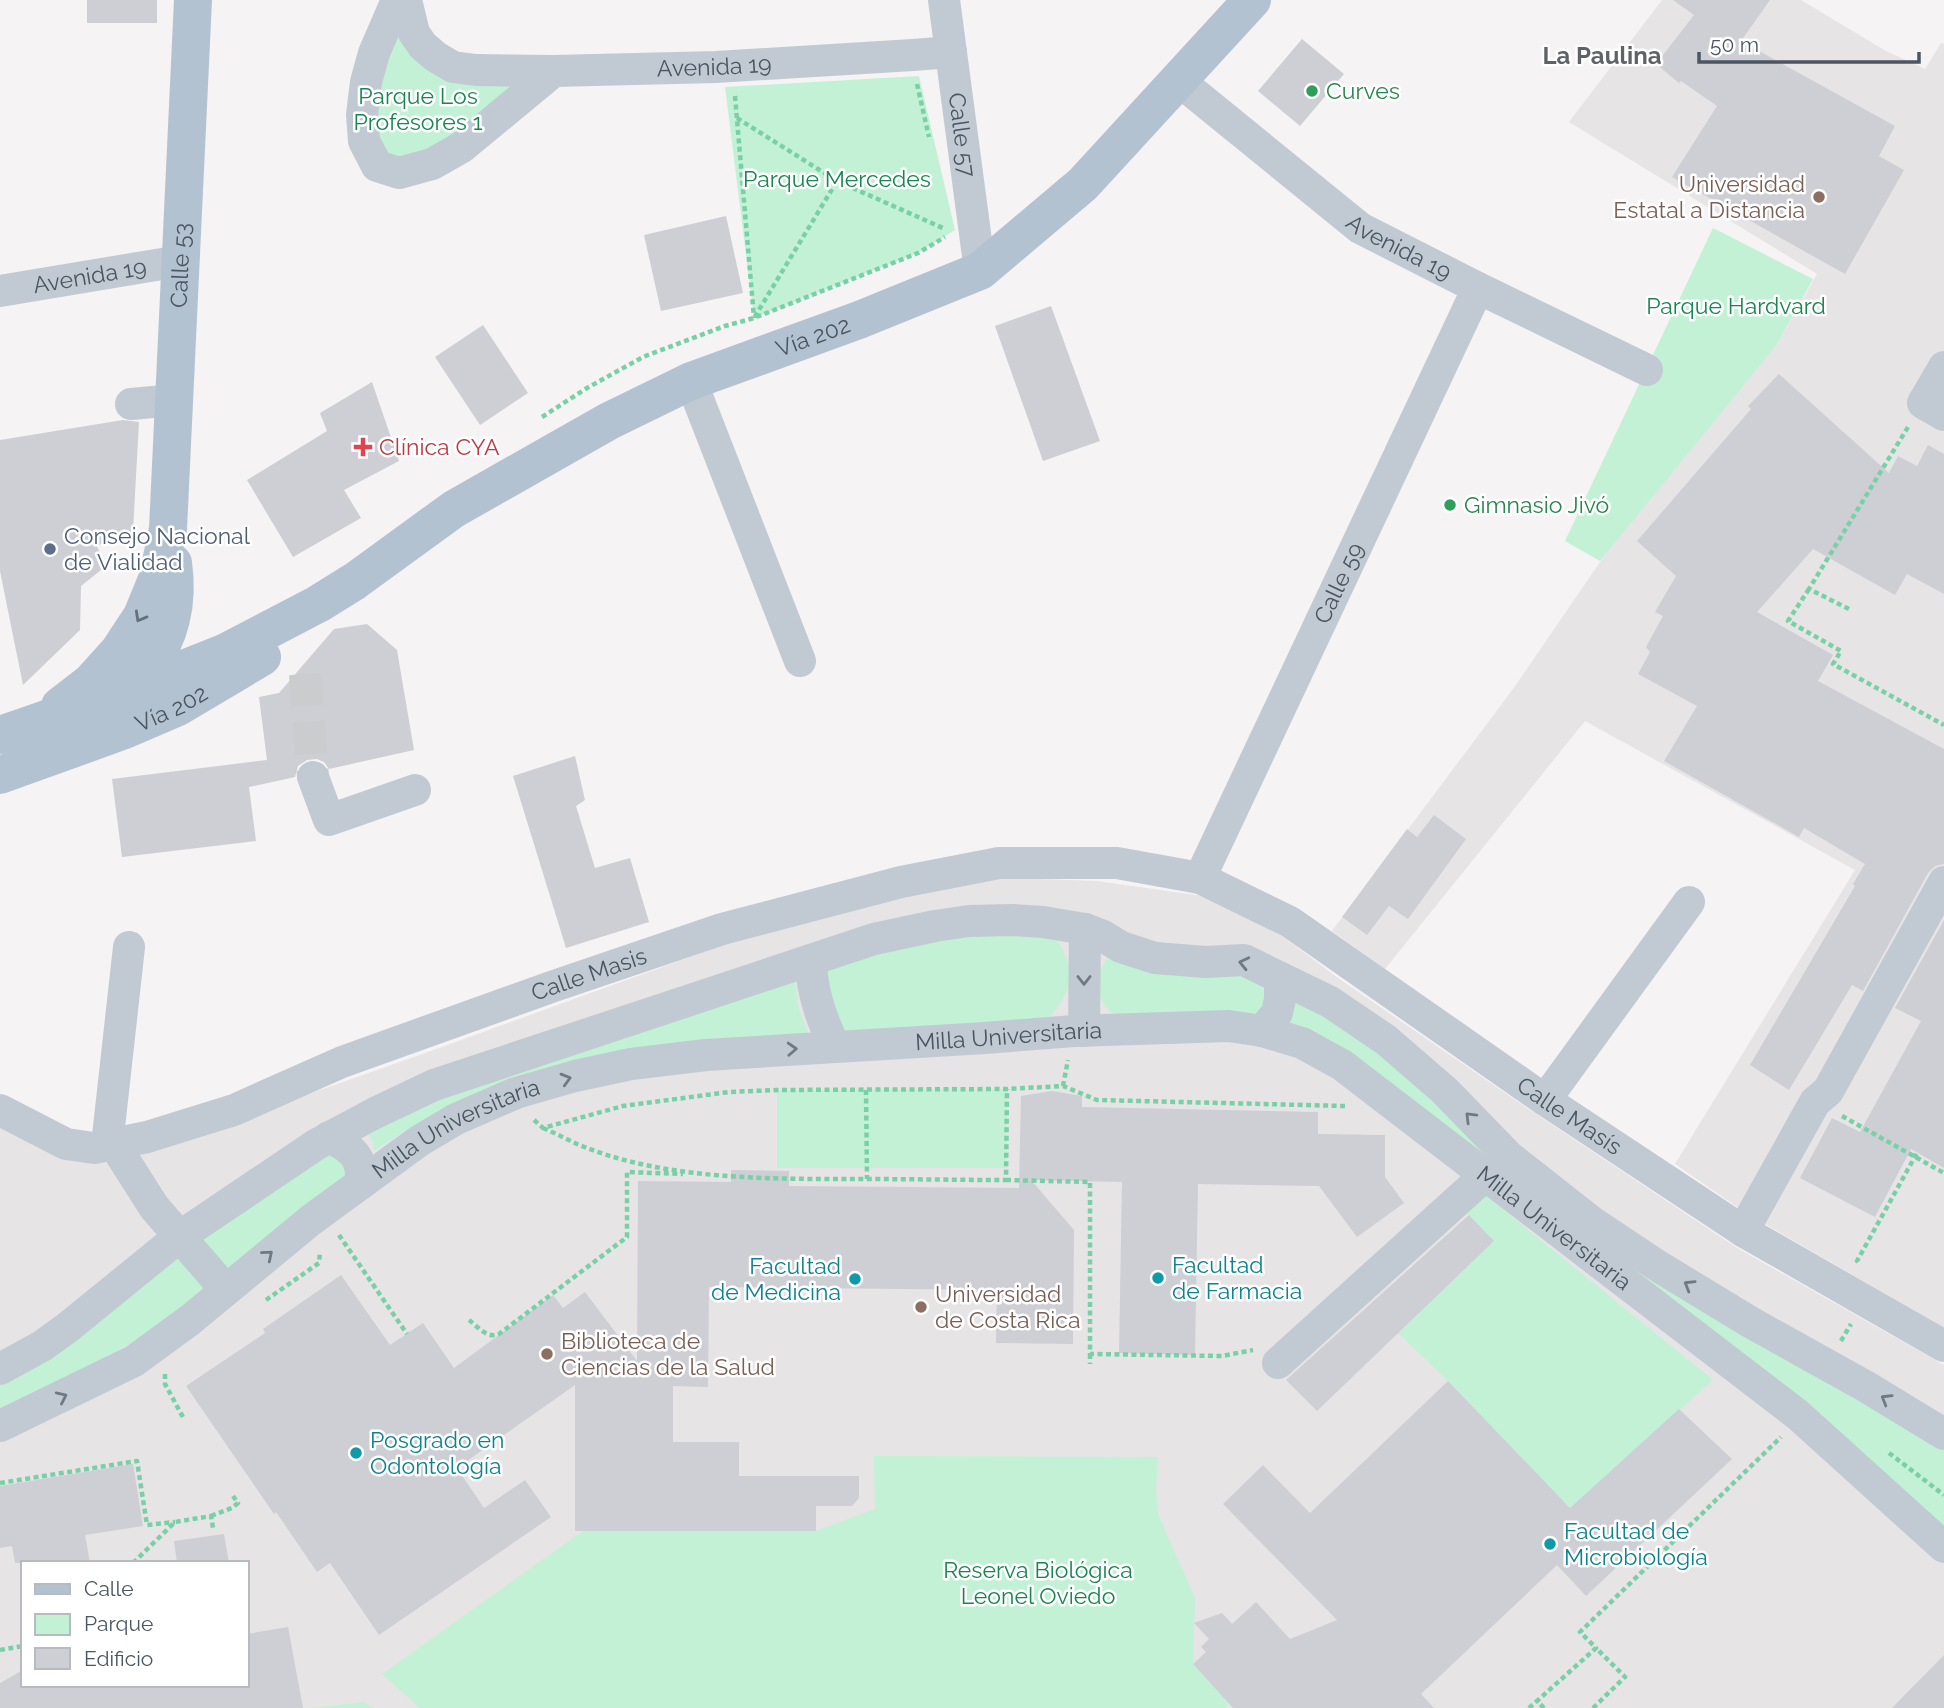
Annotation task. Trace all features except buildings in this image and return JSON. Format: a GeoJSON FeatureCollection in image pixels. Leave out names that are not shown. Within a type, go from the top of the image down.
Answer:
{"type":"FeatureCollection","features":[{"type":"Feature","properties":{"kind":"main road","name":"Calle 53"},"geometry":{"type":"LineString","coordinates":[[5,735],[58,707],[91,682],[119,650],[142,615],[158,577],[168,529],[193,0]]}},
{"type":"Feature","properties":{"kind":"main road","name":"Vía 202"},"geometry":{"type":"LineString","coordinates":[[5,735],[224,653],[318,604],[454,509],[609,421],[691,381],[859,320],[980,271],[1083,184],[1252,0]]}},
{"type":"Feature","properties":{"kind":"main road","name":"Calle 53"},"geometry":{"type":"LineString","coordinates":[[136,688],[168,632],[174,605],[175,577],[168,529]]}},
{"type":"Feature","properties":{"kind":"main road","name":"Vía 202"},"geometry":{"type":"LineString","coordinates":[[0,775],[110,736],[178,707],[273,651],[318,604]]}},
{"type":"Feature","properties":{"kind":"main road"},"geometry":{"type":"LineString","coordinates":[[174,605],[176,628],[186,645],[204,654],[224,653]]}},
{"type":"Feature","properties":{"kind":"street"},"geometry":{"type":"LineString","coordinates":[[397,0],[374,54],[366,82],[362,115],[363,141],[377,166],[399,173],[432,164],[462,147],[554,71]]}},
{"type":"Feature","properties":{"kind":"street","name":"Avenida 19"},"geometry":{"type":"LineString","coordinates":[[406,0],[414,33],[423,46],[453,67],[476,71],[733,66],[951,51]]}},
{"type":"Feature","properties":{"kind":"street","name":"Calle 57"},"geometry":{"type":"LineString","coordinates":[[944,0],[980,271]]}},
{"type":"Feature","properties":{"kind":"street","name":"Avenida 19"},"geometry":{"type":"LineString","coordinates":[[1178,80],[1360,228],[1647,370]]}},
{"type":"Feature","properties":{"kind":"street","name":"Avenida 19"},"geometry":{"type":"LineString","coordinates":[[0,291],[180,261]]}},
{"type":"Feature","properties":{"kind":"street","name":"Calle 59"},"geometry":{"type":"LineString","coordinates":[[1200,878],[1478,288]]}},
{"type":"Feature","properties":{"kind":"street"},"geometry":{"type":"LineString","coordinates":[[1934,409],[1944,367]]}},
{"type":"Feature","properties":{"kind":"street"},"geometry":{"type":"LineString","coordinates":[[691,381],[800,661]]}},
{"type":"Feature","properties":{"kind":"street"},"geometry":{"type":"LineString","coordinates":[[131,404],[175,400]]}},
{"type":"Feature","properties":{"kind":"street"},"geometry":{"type":"LineString","coordinates":[[313,777],[329,820],[415,790]]}},
{"type":"Feature","properties":{"kind":"street","name":"Calle Masis"},"geometry":{"type":"LineString","coordinates":[[0,1110],[66,1144],[94,1148],[111,1145],[170,1131],[234,1110],[342,1062],[676,944],[722,929],[901,882],[999,863],[1117,863],[1200,878]]}},
{"type":"Feature","properties":{"kind":"street","name":"Calle Masís"},"geometry":{"type":"LineString","coordinates":[[1200,878],[1290,922],[1545,1100],[1743,1231],[1944,1346]]}},
{"type":"Feature","properties":{"kind":"street"},"geometry":{"type":"LineString","coordinates":[[1743,1231],[1815,1102],[1828,1091],[1944,882]]}},
{"type":"Feature","properties":{"kind":"street"},"geometry":{"type":"LineString","coordinates":[[1545,1100],[1689,902]]}},
{"type":"Feature","properties":{"kind":"street","name":"Milla Universitaria"},"geometry":{"type":"LineString","coordinates":[[0,1369],[42,1346],[179,1237],[329,1137],[434,1085],[874,939],[969,921],[1013,920],[1085,929],[1121,947],[1154,958],[1206,962],[1244,960],[1329,1002],[1386,1040],[1445,1091],[1508,1156],[1592,1222],[1750,1322],[1944,1434]]}},
{"type":"Feature","properties":{"kind":"street"},"geometry":{"type":"LineString","coordinates":[[1084,1031],[1085,929]]}},
{"type":"Feature","properties":{"kind":"street"},"geometry":{"type":"LineString","coordinates":[[129,947],[111,1145],[154,1207],[226,1290]]}},
{"type":"Feature","properties":{"kind":"street"},"geometry":{"type":"LineString","coordinates":[[811,960],[811,975],[818,1006],[835,1047]]}},
{"type":"Feature","properties":{"kind":"street"},"geometry":{"type":"LineString","coordinates":[[1262,1031],[1278,1013],[1280,978]]}},
{"type":"Feature","properties":{"kind":"street","name":"Milla Universitaria"},"geometry":{"type":"LineString","coordinates":[[0,1426],[134,1361],[226,1290],[310,1220],[411,1147],[456,1119],[516,1093],[631,1064],[706,1055],[1084,1031],[1229,1026],[1262,1031],[1302,1043],[1342,1065],[1798,1415],[1944,1547]]}},
{"type":"Feature","properties":{"kind":"street"},"geometry":{"type":"LineString","coordinates":[[329,1137],[347,1145],[356,1156],[362,1172],[361,1183]]}},
{"type":"Feature","properties":{"kind":"street"},"geometry":{"type":"LineString","coordinates":[[1268,1355],[1379,1274],[1508,1156]]}},
{"type":"Feature","properties":{"kind":"path"},"geometry":{"type":"LineString","coordinates":[[733,66],[754,318]]}},
{"type":"Feature","properties":{"kind":"path"},"geometry":{"type":"LineString","coordinates":[[916,81],[931,144]]}},
{"type":"Feature","properties":{"kind":"path"},"geometry":{"type":"LineString","coordinates":[[737,118],[837,181],[952,232]]}},
{"type":"Feature","properties":{"kind":"path"},"geometry":{"type":"LineString","coordinates":[[754,318],[837,181]]}},
{"type":"Feature","properties":{"kind":"path"},"geometry":{"type":"LineString","coordinates":[[949,220],[952,232]]}},
{"type":"Feature","properties":{"kind":"path"},"geometry":{"type":"LineString","coordinates":[[540,418],[643,357],[754,318],[918,253],[952,232]]}},
{"type":"Feature","properties":{"kind":"path"},"geometry":{"type":"LineString","coordinates":[[1934,409],[1788,621],[1841,651],[1833,664],[1944,725]]}},
{"type":"Feature","properties":{"kind":"path"},"geometry":{"type":"LineString","coordinates":[[1809,589],[1849,609]]}},
{"type":"Feature","properties":{"kind":"path"},"geometry":{"type":"LineString","coordinates":[[543,1128],[623,1106],[729,1092],[1063,1086],[1097,1100],[1354,1106]]}},
{"type":"Feature","properties":{"kind":"path"},"geometry":{"type":"LineString","coordinates":[[1006,1180],[1007,1088]]}},
{"type":"Feature","properties":{"kind":"path"},"geometry":{"type":"LineString","coordinates":[[866,1090],[867,1180]]}},
{"type":"Feature","properties":{"kind":"path"},"geometry":{"type":"LineString","coordinates":[[530,1118],[543,1128],[579,1145],[616,1157],[705,1175]]}},
{"type":"Feature","properties":{"kind":"path"},"geometry":{"type":"LineString","coordinates":[[1869,1267],[1857,1261],[1915,1155],[1944,1173]]}},
{"type":"Feature","properties":{"kind":"path"},"geometry":{"type":"LineString","coordinates":[[469,1320],[488,1335],[499,1334],[627,1237],[627,1172],[795,1180],[1090,1182],[1090,1364]]}},
{"type":"Feature","properties":{"kind":"path"},"geometry":{"type":"LineString","coordinates":[[334,1228],[407,1334]]}},
{"type":"Feature","properties":{"kind":"path"},"geometry":{"type":"LineString","coordinates":[[264,1301],[319,1263],[320,1250]]}},
{"type":"Feature","properties":{"kind":"path"},"geometry":{"type":"LineString","coordinates":[[1090,1354],[1268,1355]]}},
{"type":"Feature","properties":{"kind":"path"},"geometry":{"type":"LineString","coordinates":[[165,1370],[165,1384],[184,1419]]}},
{"type":"Feature","properties":{"kind":"path"},"geometry":{"type":"LineString","coordinates":[[1593,1708],[1625,1677],[1580,1632],[1785,1434],[1798,1415]]}},
{"type":"Feature","properties":{"kind":"path"},"geometry":{"type":"LineString","coordinates":[[0,1483],[137,1461],[147,1525],[211,1516],[238,1503],[233,1496]]}},
{"type":"Feature","properties":{"kind":"path"},"geometry":{"type":"LineString","coordinates":[[211,1516],[213,1528]]}},
{"type":"Feature","properties":{"kind":"path"},"geometry":{"type":"LineString","coordinates":[[135,1561],[175,1522]]}},
{"type":"Feature","properties":{"kind":"path"},"geometry":{"type":"LineString","coordinates":[[0,1650],[21,1646]]}},
{"type":"Feature","properties":{"kind":"path"},"geometry":{"type":"LineString","coordinates":[[1529,1708],[1596,1648]]}},
{"type":"Feature","properties":{"kind":"path"},"geometry":{"type":"LineString","coordinates":[[1537,1701],[1544,1708]]}},
{"type":"Feature","properties":{"kind":"shaded area"},"geometry":{"type":"Polygon","coordinates":[[[1662,0],[1801,0],[1886,51],[1925,69],[1941,43],[1944,44],[1944,1328],[1746,1213],[1675,1164],[1855,870],[1585,721],[1385,969],[1332,931],[1513,689],[1609,549],[1776,346],[1817,274],[1569,122],[1662,0]]]}},
{"type":"Feature","properties":{"kind":"shaded area","name":"Universidad de Costa Rica"},"geometry":{"type":"Polygon","coordinates":[[[1009,878],[1097,881],[1203,896],[1282,936],[1338,978],[1536,1114],[1739,1249],[1944,1365],[1944,1708],[0,1708],[0,1110],[43,1133],[187,1137],[734,941],[903,893],[1009,878]]]}},
{"type":"Feature","properties":{"kind":"green space","name":"Parque Los Profesores 1"},"geometry":{"type":"Polygon","coordinates":[[[397,0],[423,46],[554,71],[399,173],[362,115],[397,0]]]}},
{"type":"Feature","properties":{"kind":"green space","name":"Parque Mercedes"},"geometry":{"type":"Polygon","coordinates":[[[919,76],[955,230],[918,253],[754,318],[725,87],[919,76]]]}},
{"type":"Feature","properties":{"kind":"green space","name":"Parque Hardvard"},"geometry":{"type":"Polygon","coordinates":[[[1713,228],[1813,279],[1776,346],[1600,561],[1565,541],[1713,228]]]}},
{"type":"Feature","properties":{"kind":"green space"},"geometry":{"type":"Polygon","coordinates":[[[980,932],[1054,936],[1067,960],[1069,981],[1062,1001],[1045,1022],[863,1037],[843,1031],[823,993],[828,962],[980,932]]]}},
{"type":"Feature","properties":{"kind":"green space"},"geometry":{"type":"Polygon","coordinates":[[[1111,955],[1209,967],[1242,974],[1256,981],[1264,990],[1265,1002],[1256,1017],[1125,1019],[1104,1005],[1098,990],[1099,975],[1111,955]]]}},
{"type":"Feature","properties":{"kind":"green space"},"geometry":{"type":"Polygon","coordinates":[[[795,976],[798,1006],[809,1035],[486,1090],[428,1118],[374,1151],[372,1139],[363,1131],[446,1092],[795,976]]]}},
{"type":"Feature","properties":{"kind":"green space"},"geometry":{"type":"Polygon","coordinates":[[[1292,997],[1352,1031],[1491,1149],[1483,1160],[1285,1026],[1292,997]]]}},
{"type":"Feature","properties":{"kind":"green space"},"geometry":{"type":"Polygon","coordinates":[[[1007,1089],[1007,1168],[777,1168],[777,1090],[1007,1089]]]}},
{"type":"Feature","properties":{"kind":"green space"},"geometry":{"type":"Polygon","coordinates":[[[329,1154],[343,1162],[346,1178],[237,1264],[221,1266],[204,1245],[204,1237],[329,1154]]]}},
{"type":"Feature","properties":{"kind":"green space"},"geometry":{"type":"Polygon","coordinates":[[[1517,1177],[1944,1441],[1944,1532],[1517,1177]]]}},
{"type":"Feature","properties":{"kind":"green space"},"geometry":{"type":"Polygon","coordinates":[[[1480,1191],[1713,1380],[1570,1508],[1398,1333],[1494,1241],[1464,1210],[1480,1191]]]}},
{"type":"Feature","properties":{"kind":"green space"},"geometry":{"type":"Polygon","coordinates":[[[175,1259],[180,1260],[191,1275],[207,1289],[157,1329],[54,1385],[0,1409],[0,1380],[113,1309],[175,1259]]]}},
{"type":"Feature","properties":{"kind":"green space","name":"Reserva Biológica Leonel Oviedo"},"geometry":{"type":"Polygon","coordinates":[[[874,1456],[1158,1457],[1158,1514],[1195,1598],[1193,1664],[1229,1704],[1225,1708],[420,1708],[382,1674],[583,1531],[816,1531],[875,1509],[874,1456]]]}},
{"type":"Feature","properties":{"kind":"green space"},"geometry":{"type":"Polygon","coordinates":[[[364,1702],[373,1708],[311,1708],[364,1702]]]}},
{"type":"Feature","properties":{"kind":"tunnel"},"geometry":{"type":"LineString","coordinates":[[305,674],[313,777]]}},
{"type":"Feature","properties":{"kind":"place","name":"Curves"},"geometry":{"type":"Point","coordinates":[1312,91]}},
{"type":"Feature","properties":{"kind":"place","name":"Universidad Estatal a Distancia"},"geometry":{"type":"Point","coordinates":[1819,197]}},
{"type":"Feature","properties":{"kind":"place","name":"Clínica CYA"},"geometry":{"type":"Point","coordinates":[363,447]}},
{"type":"Feature","properties":{"kind":"place","name":"Gimnasio Jivó"},"geometry":{"type":"Point","coordinates":[1450,505]}},
{"type":"Feature","properties":{"kind":"place","name":"Consejo Nacional de Vialidad"},"geometry":{"type":"Point","coordinates":[50,549]}},
{"type":"Feature","properties":{"kind":"place","name":"Facultad de Farmacia"},"geometry":{"type":"Point","coordinates":[1158,1278]}},
{"type":"Feature","properties":{"kind":"place","name":"Facultad de Medicina"},"geometry":{"type":"Point","coordinates":[855,1279]}},
{"type":"Feature","properties":{"kind":"place","name":"Universidad de Costa Rica"},"geometry":{"type":"Point","coordinates":[921,1307]}},
{"type":"Feature","properties":{"kind":"place","name":"Biblioteca de Ciencias de la Salud"},"geometry":{"type":"Point","coordinates":[547,1354]}},
{"type":"Feature","properties":{"kind":"place","name":"Posgrado en Odontología"},"geometry":{"type":"Point","coordinates":[356,1453]}},
{"type":"Feature","properties":{"kind":"place","name":"Facultad de Microbiología"},"geometry":{"type":"Point","coordinates":[1550,1544]}},
{"type":"Feature","properties":{"kind":"district","name":"La Paulina"},"geometry":{"type":"Point","coordinates":[1602,56]}}]}
